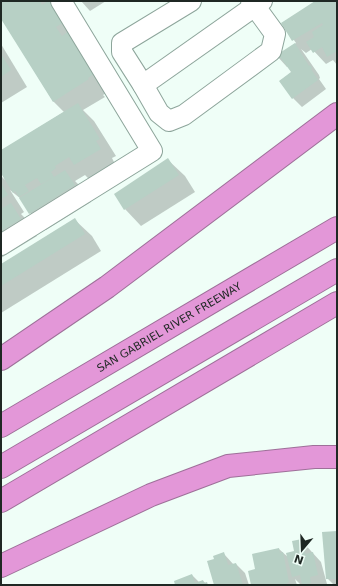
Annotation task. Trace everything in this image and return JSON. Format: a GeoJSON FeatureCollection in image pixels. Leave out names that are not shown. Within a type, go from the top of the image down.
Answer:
{"type":"FeatureCollection","features":[{"type":"Feature","properties":{"kind":"highway"},"geometry":{"type":"LineString","coordinates":[[1,359],[107,287],[337,114]]}},
{"type":"Feature","properties":{"kind":"highway","name":"SAN GABRIEL RIVER FREEWAY"},"geometry":{"type":"LineString","coordinates":[[1,426],[337,228]]}},
{"type":"Feature","properties":{"kind":"highway"},"geometry":{"type":"LineString","coordinates":[[1,451],[337,254]]}},
{"type":"Feature","properties":{"kind":"highway"},"geometry":{"type":"LineString","coordinates":[[1,467],[337,270]]}},
{"type":"Feature","properties":{"kind":"highway"},"geometry":{"type":"LineString","coordinates":[[1,501],[337,303]]}},
{"type":"Feature","properties":{"kind":"highway"},"geometry":{"type":"LineString","coordinates":[[1,566],[151,495],[228,466],[314,457],[337,457]]}},
{"type":"Feature","properties":{"kind":"lane"},"geometry":{"type":"LineString","coordinates":[[1,245],[152,151],[61,1]]}},
{"type":"Feature","properties":{"kind":"lane"},"geometry":{"type":"LineString","coordinates":[[143,85],[256,3],[276,34],[272,51],[184,115],[169,121],[158,113],[143,85],[122,52],[122,43],[191,1]]}},
{"type":"Feature","properties":{"kind":"building"},"geometry":{"type":"Polygon","coordinates":[[[1,1],[40,1],[42,5],[48,1],[51,1],[64,22],[56,27],[62,36],[69,31],[95,73],[88,78],[89,79],[53,102],[1,19],[1,1]]]}},
{"type":"Feature","properties":{"kind":"building"},"geometry":{"type":"Polygon","coordinates":[[[315,1],[337,1],[337,51],[327,57],[322,47],[313,53],[306,42],[314,37],[312,32],[323,25],[322,23],[292,41],[281,23],[315,1]]]}},
{"type":"Feature","properties":{"kind":"building"},"geometry":{"type":"Polygon","coordinates":[[[295,43],[309,66],[310,65],[312,68],[311,69],[318,80],[292,99],[279,81],[291,72],[280,57],[277,59],[275,56],[295,43]]]}},
{"type":"Feature","properties":{"kind":"building"},"geometry":{"type":"Polygon","coordinates":[[[1,54],[11,70],[1,77],[1,54]]]}},
{"type":"Feature","properties":{"kind":"building"},"geometry":{"type":"Polygon","coordinates":[[[78,103],[100,139],[96,141],[101,149],[74,165],[69,157],[55,166],[56,168],[51,172],[54,177],[65,170],[75,185],[29,214],[19,198],[52,178],[41,184],[37,178],[25,185],[29,191],[19,197],[15,191],[13,193],[1,173],[1,150],[78,103]]]}},
{"type":"Feature","properties":{"kind":"building"},"geometry":{"type":"Polygon","coordinates":[[[168,158],[179,175],[124,210],[114,194],[168,158]]]}},
{"type":"Feature","properties":{"kind":"building"},"geometry":{"type":"Polygon","coordinates":[[[1,183],[8,195],[1,199],[1,183]]]}},
{"type":"Feature","properties":{"kind":"building"},"geometry":{"type":"Polygon","coordinates":[[[11,203],[21,219],[1,231],[1,209],[11,203]]]}},
{"type":"Feature","properties":{"kind":"building"},"geometry":{"type":"Polygon","coordinates":[[[75,218],[85,234],[1,286],[1,264],[75,218]]]}},
{"type":"Feature","properties":{"kind":"building"},"geometry":{"type":"Polygon","coordinates":[[[337,531],[337,579],[326,579],[322,532],[337,531]]]}},
{"type":"Feature","properties":{"kind":"building"},"geometry":{"type":"Polygon","coordinates":[[[302,539],[305,554],[313,552],[318,575],[310,577],[311,583],[304,585],[302,585],[300,575],[292,577],[286,553],[294,551],[292,541],[302,539]]]}},
{"type":"Feature","properties":{"kind":"building"},"geometry":{"type":"Polygon","coordinates":[[[279,548],[280,553],[283,552],[289,582],[285,585],[251,585],[248,571],[255,569],[252,554],[279,548]]]}},
{"type":"Feature","properties":{"kind":"building"},"geometry":{"type":"Polygon","coordinates":[[[224,552],[228,565],[236,563],[243,585],[214,585],[207,561],[214,559],[213,556],[224,552]]]}},
{"type":"Feature","properties":{"kind":"building"},"geometry":{"type":"Polygon","coordinates":[[[192,574],[195,583],[203,580],[204,583],[207,582],[208,585],[175,585],[174,581],[192,574]]]}}]}
